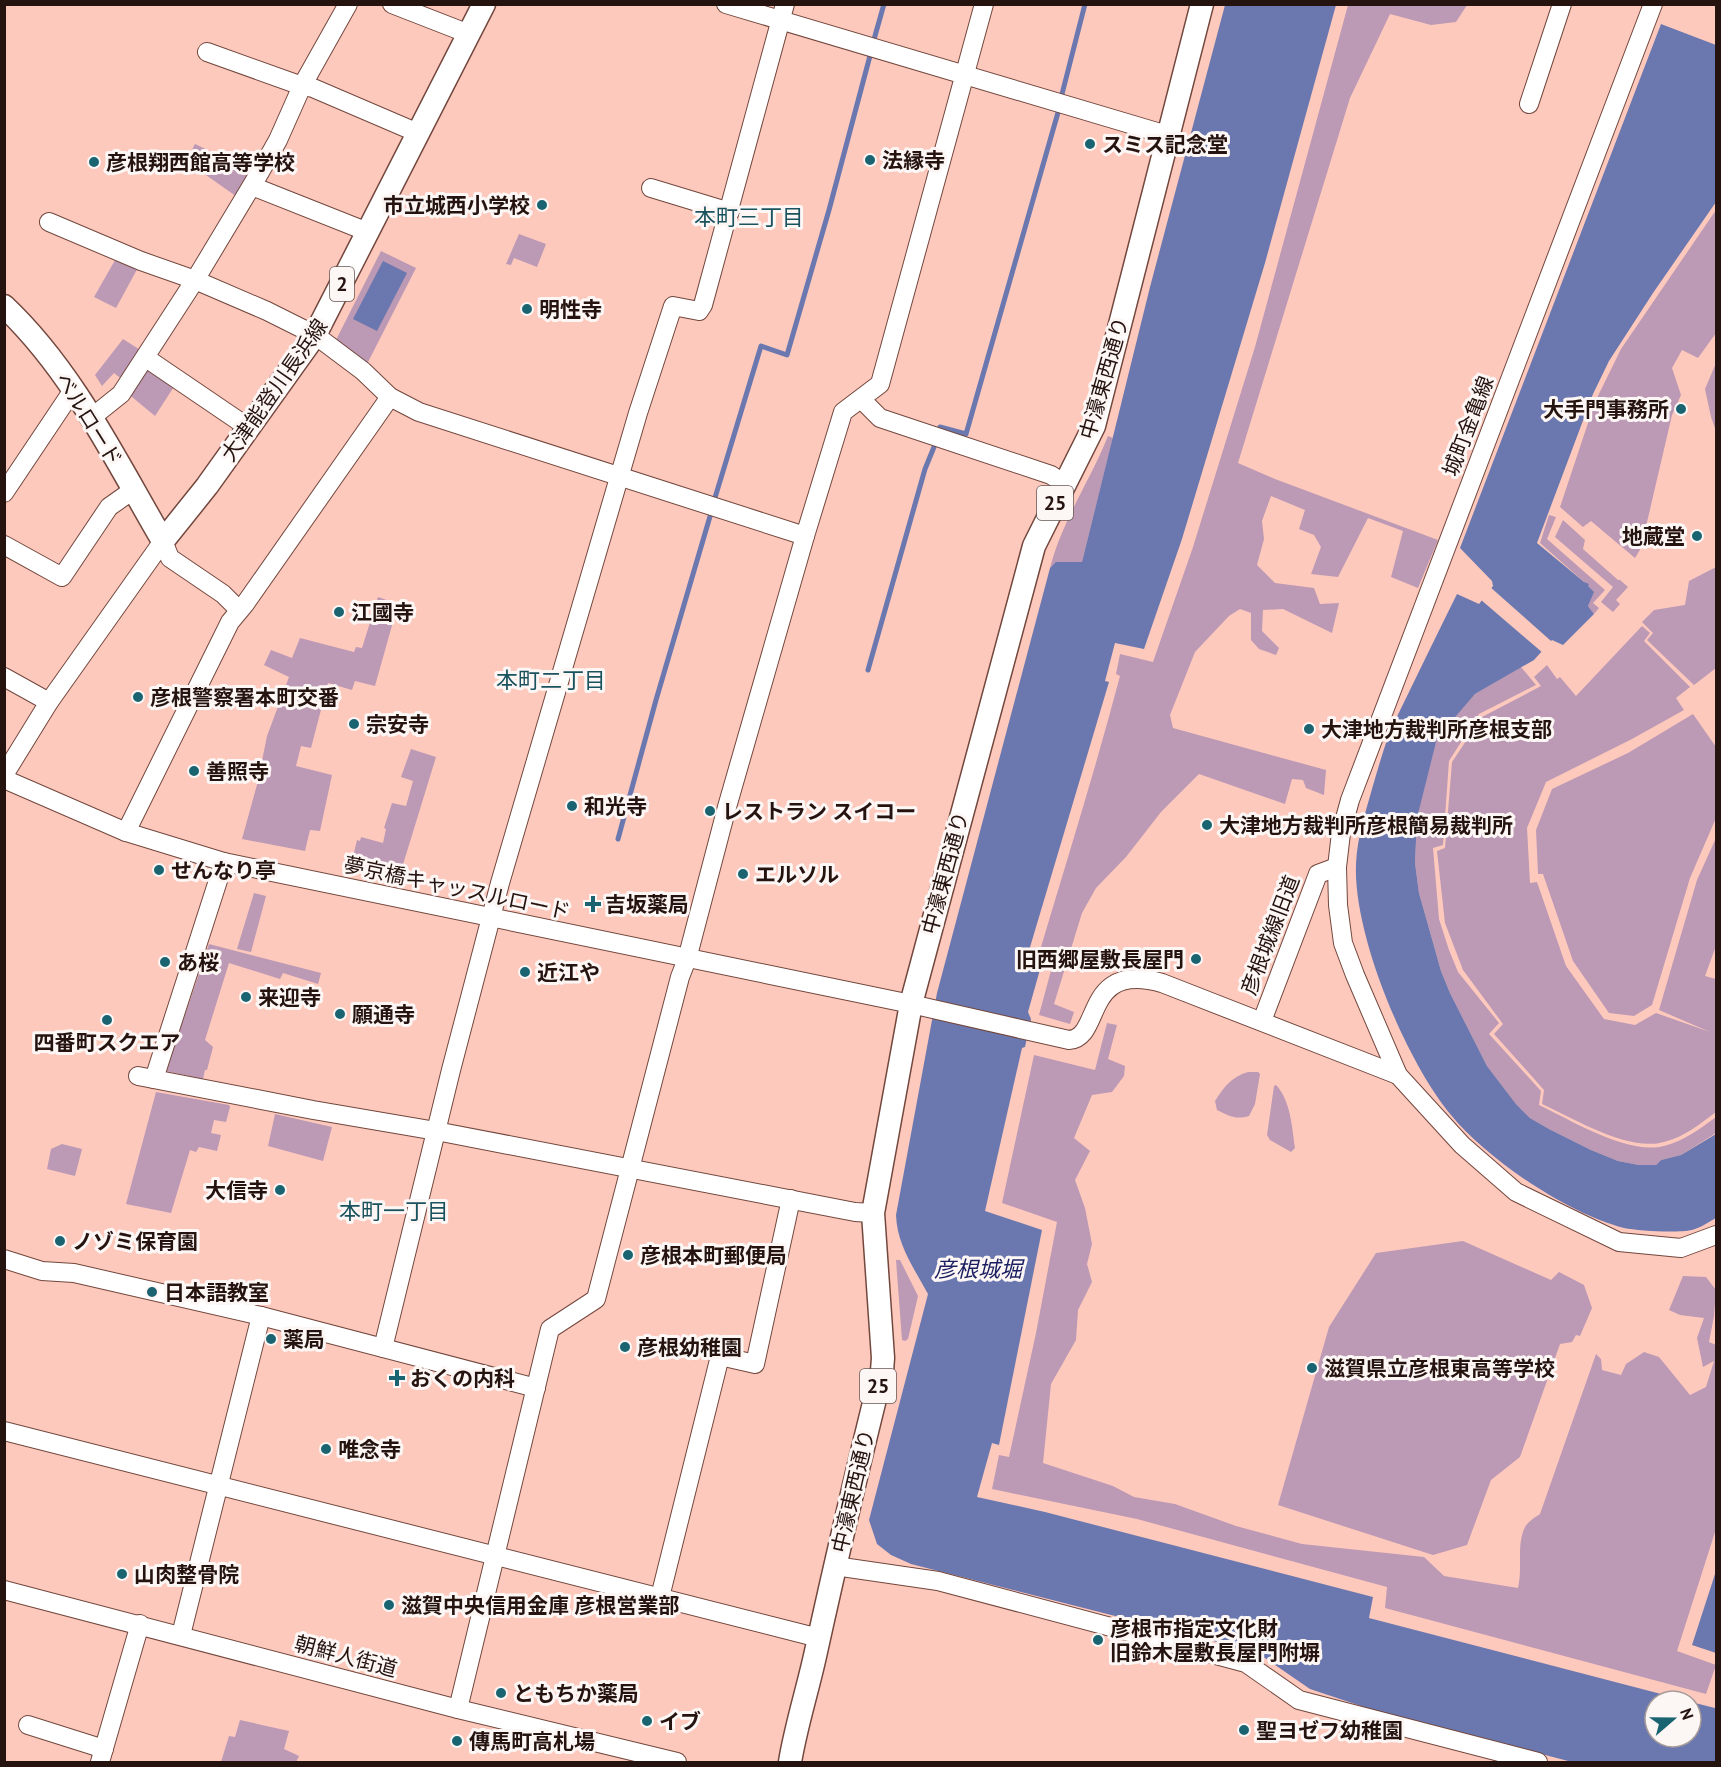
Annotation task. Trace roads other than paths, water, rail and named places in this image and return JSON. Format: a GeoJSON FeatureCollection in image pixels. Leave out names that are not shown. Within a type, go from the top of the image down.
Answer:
{"type":"FeatureCollection","features":[{"type":"Feature","properties":{"kind":"main road","name":"大津能登川長浜線"},"geometry":{"type":"LineString","coordinates":[[163,541],[207,486],[315,335],[484,4]]}},
{"type":"Feature","properties":{"kind":"main road","name":"中濠東西通り"},"geometry":{"type":"LineString","coordinates":[[790,1762],[804,1692],[819,1638],[882,1371],[884,1358],[873,1213],[911,1004],[1034,546],[1094,426],[1202,4]]}},
{"type":"Feature","properties":{"kind":"main road","name":"ベルロード"},"geometry":{"type":"LineString","coordinates":[[7,314],[47,355],[73,390],[163,541]]}},
{"type":"Feature","properties":{"kind":"street"},"geometry":{"type":"LineString","coordinates":[[91,418],[121,394],[195,280],[278,140],[302,86],[348,4]]}},
{"type":"Feature","properties":{"kind":"street"},"geometry":{"type":"LineString","coordinates":[[392,4],[469,34]]}},
{"type":"Feature","properties":{"kind":"street"},"geometry":{"type":"LineString","coordinates":[[726,4],[782,12],[965,76],[1167,135]]}},
{"type":"Feature","properties":{"kind":"street"},"geometry":{"type":"LineString","coordinates":[[458,1709],[550,1329],[596,1299],[680,977],[687,959],[727,807],[805,536],[843,412],[880,384],[984,4]]}},
{"type":"Feature","properties":{"kind":"street"},"geometry":{"type":"LineString","coordinates":[[1529,104],[1562,4]]}},
{"type":"Feature","properties":{"kind":"street","name":"城町金亀線"},"geometry":{"type":"LineString","coordinates":[[1337,867],[1341,833],[1350,800],[1648,6]]}},
{"type":"Feature","properties":{"kind":"street"},"geometry":{"type":"LineString","coordinates":[[383,1348],[500,883],[620,476],[673,306],[693,311],[699,310],[703,305],[730,212],[782,12]]}},
{"type":"Feature","properties":{"kind":"street"},"geometry":{"type":"LineString","coordinates":[[207,52],[313,88],[418,133]]}},
{"type":"Feature","properties":{"kind":"street"},"geometry":{"type":"LineString","coordinates":[[252,186],[368,232]]}},
{"type":"Feature","properties":{"kind":"street"},"geometry":{"type":"LineString","coordinates":[[651,188],[730,212]]}},
{"type":"Feature","properties":{"kind":"street"},"geometry":{"type":"LineString","coordinates":[[49,222],[141,261],[195,280],[267,311],[315,335],[363,371],[390,397],[419,412],[805,536]]}},
{"type":"Feature","properties":{"kind":"street"},"geometry":{"type":"LineString","coordinates":[[146,358],[249,428]]}},
{"type":"Feature","properties":{"kind":"street"},"geometry":{"type":"LineString","coordinates":[[4,494],[73,390]]}},
{"type":"Feature","properties":{"kind":"street"},"geometry":{"type":"LineString","coordinates":[[126,832],[230,622],[390,397]]}},
{"type":"Feature","properties":{"kind":"street"},"geometry":{"type":"LineString","coordinates":[[861,399],[880,418],[1051,475],[1066,485]]}},
{"type":"Feature","properties":{"kind":"street"},"geometry":{"type":"LineString","coordinates":[[4,545],[62,577],[109,507],[134,490]]}},
{"type":"Feature","properties":{"kind":"street"},"geometry":{"type":"LineString","coordinates":[[163,541],[170,558],[223,594],[239,610]]}},
{"type":"Feature","properties":{"kind":"street"},"geometry":{"type":"LineString","coordinates":[[4,777],[49,702],[163,541]]}},
{"type":"Feature","properties":{"kind":"street"},"geometry":{"type":"LineString","coordinates":[[4,677],[49,702]]}},
{"type":"Feature","properties":{"kind":"street","name":"夢京橋キャッスルロード"},"geometry":{"type":"LineString","coordinates":[[4,777],[126,832],[224,862],[911,1004]]}},
{"type":"Feature","properties":{"kind":"street"},"geometry":{"type":"LineString","coordinates":[[224,862],[146,1078],[855,1212],[873,1213]]}},
{"type":"Feature","properties":{"kind":"street"},"geometry":{"type":"LineString","coordinates":[[1337,867],[1338,905],[1343,943],[1398,1076],[1462,1145],[1516,1192],[1619,1242],[1682,1248],[1716,1234]]}},
{"type":"Feature","properties":{"kind":"street","name":"彦根城線旧道"},"geometry":{"type":"LineString","coordinates":[[911,1004],[1069,1040],[1078,1038],[1084,1033],[1101,995],[1110,987],[1132,979],[1146,978],[1262,1021],[1318,874],[1337,867]]}},
{"type":"Feature","properties":{"kind":"street"},"geometry":{"type":"LineString","coordinates":[[1262,1021],[1398,1076]]}},
{"type":"Feature","properties":{"kind":"street"},"geometry":{"type":"LineString","coordinates":[[660,1597],[720,1356],[755,1364],[791,1199]]}},
{"type":"Feature","properties":{"kind":"street"},"geometry":{"type":"LineString","coordinates":[[4,1259],[42,1271],[74,1273],[261,1316],[536,1388]]}},
{"type":"Feature","properties":{"kind":"street"},"geometry":{"type":"LineString","coordinates":[[181,1635],[261,1316]]}},
{"type":"Feature","properties":{"kind":"street"},"geometry":{"type":"LineString","coordinates":[[4,1431],[819,1638]]}},
{"type":"Feature","properties":{"kind":"street"},"geometry":{"type":"LineString","coordinates":[[836,1566],[938,1581],[1246,1663],[1299,1700],[1538,1762]]}},
{"type":"Feature","properties":{"kind":"street","name":"朝鮮人街道"},"geometry":{"type":"LineString","coordinates":[[4,1590],[458,1709],[677,1762]]}},
{"type":"Feature","properties":{"kind":"street"},"geometry":{"type":"LineString","coordinates":[[28,1725],[102,1756],[140,1624]]}},
{"type":"Feature","properties":{"kind":"water","name":"彦根城堀"},"geometry":{"type":"Polygon","coordinates":[[[1225,5],[1336,5],[1265,263],[1182,539],[1144,649],[1115,643],[1105,681],[1109,682],[1028,954],[1043,959],[1028,1012],[1031,1019],[1025,1047],[1022,1048],[985,1211],[1042,1230],[999,1445],[992,1443],[977,1497],[1045,1512],[1373,1597],[1369,1618],[1643,1689],[1643,1749],[1703,1749],[1703,1705],[1715,1708],[1716,1703],[1716,1762],[1572,1762],[1370,1709],[1310,1689],[1265,1658],[1225,1644],[911,1564],[891,1555],[877,1544],[869,1520],[928,1294],[903,1246],[896,1215],[937,993],[1050,568],[1056,562],[1082,562],[1150,287],[1225,5]]]}},
{"type":"Feature","properties":{"kind":"water"},"geometry":{"type":"Polygon","coordinates":[[[1661,24],[1716,45],[1716,202],[1609,361],[1593,394],[1537,543],[1589,584],[1588,586],[1594,592],[1588,606],[1594,614],[1563,645],[1552,640],[1534,660],[1475,694],[1437,738],[1417,818],[1415,863],[1419,893],[1441,971],[1450,993],[1487,1066],[1516,1104],[1530,1118],[1591,1150],[1618,1161],[1639,1165],[1656,1165],[1661,1160],[1681,1155],[1716,1134],[1716,1218],[1686,1231],[1624,1228],[1579,1211],[1554,1198],[1507,1167],[1486,1150],[1451,1115],[1417,1063],[1400,1031],[1386,996],[1363,926],[1357,893],[1356,864],[1362,826],[1388,737],[1445,618],[1457,594],[1479,604],[1493,586],[1492,581],[1460,548],[1661,24]]]}},
{"type":"Feature","properties":{"kind":"water"},"geometry":{"type":"Polygon","coordinates":[[[383,261],[407,273],[377,331],[353,319],[383,261]]]}},
{"type":"Feature","properties":{"kind":"water"},"geometry":{"type":"Polygon","coordinates":[[[1716,1571],[1716,1653],[1692,1645],[1716,1571]]]}},
{"type":"Feature","properties":{"kind":"waterway"},"geometry":{"type":"LineString","coordinates":[[873,43],[884,4]]}},
{"type":"Feature","properties":{"kind":"waterway"},"geometry":{"type":"LineString","coordinates":[[1061,98],[1085,4]]}},
{"type":"Feature","properties":{"kind":"waterway"},"geometry":{"type":"LineString","coordinates":[[714,501],[761,346],[787,355],[871,52]]}},
{"type":"Feature","properties":{"kind":"waterway"},"geometry":{"type":"LineString","coordinates":[[940,427],[966,434],[1059,109]]}},
{"type":"Feature","properties":{"kind":"waterway"},"geometry":{"type":"LineString","coordinates":[[868,670],[925,469],[934,447]]}},
{"type":"Feature","properties":{"kind":"waterway"},"geometry":{"type":"LineString","coordinates":[[618,839],[711,513]]}},
{"type":"Feature","properties":{"kind":"place","name":"スミス記念堂"},"geometry":{"type":"Point","coordinates":[1090,144]}},
{"type":"Feature","properties":{"kind":"place","name":"法縁寺"},"geometry":{"type":"Point","coordinates":[870,160]}},
{"type":"Feature","properties":{"kind":"place","name":"彦根翔西館高等学校"},"geometry":{"type":"Point","coordinates":[94,162]}},
{"type":"Feature","properties":{"kind":"place","name":"市立城西小学校"},"geometry":{"type":"Point","coordinates":[542,205]}},
{"type":"Feature","properties":{"kind":"place","name":"明性寺"},"geometry":{"type":"Point","coordinates":[527,309]}},
{"type":"Feature","properties":{"kind":"place","name":"大手門事務所"},"geometry":{"type":"Point","coordinates":[1681,409]}},
{"type":"Feature","properties":{"kind":"place","name":"地蔵堂"},"geometry":{"type":"Point","coordinates":[1697,536]}},
{"type":"Feature","properties":{"kind":"place","name":"江國寺"},"geometry":{"type":"Point","coordinates":[339,612]}},
{"type":"Feature","properties":{"kind":"place","name":"彦根警察署本町交番"},"geometry":{"type":"Point","coordinates":[138,697]}},
{"type":"Feature","properties":{"kind":"place","name":"宗安寺"},"geometry":{"type":"Point","coordinates":[354,724]}},
{"type":"Feature","properties":{"kind":"place","name":"大津地方裁判所彦根支部"},"geometry":{"type":"Point","coordinates":[1309,729]}},
{"type":"Feature","properties":{"kind":"place","name":"善照寺"},"geometry":{"type":"Point","coordinates":[194,771]}},
{"type":"Feature","properties":{"kind":"place","name":"和光寺"},"geometry":{"type":"Point","coordinates":[572,806]}},
{"type":"Feature","properties":{"kind":"place","name":"レストラン スイコー"},"geometry":{"type":"Point","coordinates":[710,811]}},
{"type":"Feature","properties":{"kind":"place","name":"大津地方裁判所彦根簡易裁判所"},"geometry":{"type":"Point","coordinates":[1207,825]}},
{"type":"Feature","properties":{"kind":"place","name":"せんなり亭"},"geometry":{"type":"Point","coordinates":[159,870]}},
{"type":"Feature","properties":{"kind":"place","name":"エルソル"},"geometry":{"type":"Point","coordinates":[743,874]}},
{"type":"Feature","properties":{"kind":"place","name":"吉坂薬局"},"geometry":{"type":"Point","coordinates":[593,904]}},
{"type":"Feature","properties":{"kind":"place","name":"旧西郷屋敷長屋門"},"geometry":{"type":"Point","coordinates":[1196,959]}},
{"type":"Feature","properties":{"kind":"place","name":"あ桜"},"geometry":{"type":"Point","coordinates":[165,962]}},
{"type":"Feature","properties":{"kind":"place","name":"近江や"},"geometry":{"type":"Point","coordinates":[525,972]}},
{"type":"Feature","properties":{"kind":"place","name":"来迎寺"},"geometry":{"type":"Point","coordinates":[246,997]}},
{"type":"Feature","properties":{"kind":"place","name":"願通寺"},"geometry":{"type":"Point","coordinates":[340,1014]}},
{"type":"Feature","properties":{"kind":"place","name":"四番町スクエア"},"geometry":{"type":"Point","coordinates":[107,1020]}},
{"type":"Feature","properties":{"kind":"place","name":"大信寺"},"geometry":{"type":"Point","coordinates":[280,1190]}},
{"type":"Feature","properties":{"kind":"place","name":"ノゾミ保育園"},"geometry":{"type":"Point","coordinates":[60,1241]}},
{"type":"Feature","properties":{"kind":"place","name":"彦根本町郵便局"},"geometry":{"type":"Point","coordinates":[628,1255]}},
{"type":"Feature","properties":{"kind":"place","name":"日本語教室"},"geometry":{"type":"Point","coordinates":[152,1292]}},
{"type":"Feature","properties":{"kind":"place","name":"薬局"},"geometry":{"type":"Point","coordinates":[271,1339]}},
{"type":"Feature","properties":{"kind":"place","name":"彦根幼稚園"},"geometry":{"type":"Point","coordinates":[625,1347]}},
{"type":"Feature","properties":{"kind":"place","name":"滋賀県立彦根東高等学校"},"geometry":{"type":"Point","coordinates":[1312,1368]}},
{"type":"Feature","properties":{"kind":"place","name":"おくの内科"},"geometry":{"type":"Point","coordinates":[397,1378]}},
{"type":"Feature","properties":{"kind":"place","name":"唯念寺"},"geometry":{"type":"Point","coordinates":[326,1449]}},
{"type":"Feature","properties":{"kind":"place","name":"山肉整骨院"},"geometry":{"type":"Point","coordinates":[122,1574]}},
{"type":"Feature","properties":{"kind":"place","name":"滋賀中央信用金庫 彦根営業部"},"geometry":{"type":"Point","coordinates":[389,1605]}},
{"type":"Feature","properties":{"kind":"place","name":"彦根市指定文化財 旧鈴木屋敷長屋門附塀"},"geometry":{"type":"Point","coordinates":[1098,1640]}},
{"type":"Feature","properties":{"kind":"place","name":"ともちか薬局"},"geometry":{"type":"Point","coordinates":[501,1693]}},
{"type":"Feature","properties":{"kind":"place","name":"イブ"},"geometry":{"type":"Point","coordinates":[647,1721]}},
{"type":"Feature","properties":{"kind":"place","name":"聖ヨゼフ幼稚園"},"geometry":{"type":"Point","coordinates":[1244,1730]}},
{"type":"Feature","properties":{"kind":"place","name":"傳馬町高札場"},"geometry":{"type":"Point","coordinates":[457,1741]}},
{"type":"Feature","properties":{"kind":"district","name":"本町三丁目"},"geometry":{"type":"Point","coordinates":[749,217]}},
{"type":"Feature","properties":{"kind":"district","name":"本町二丁目"},"geometry":{"type":"Point","coordinates":[551,680]}},
{"type":"Feature","properties":{"kind":"district","name":"本町一丁目"},"geometry":{"type":"Point","coordinates":[394,1211]}}]}
